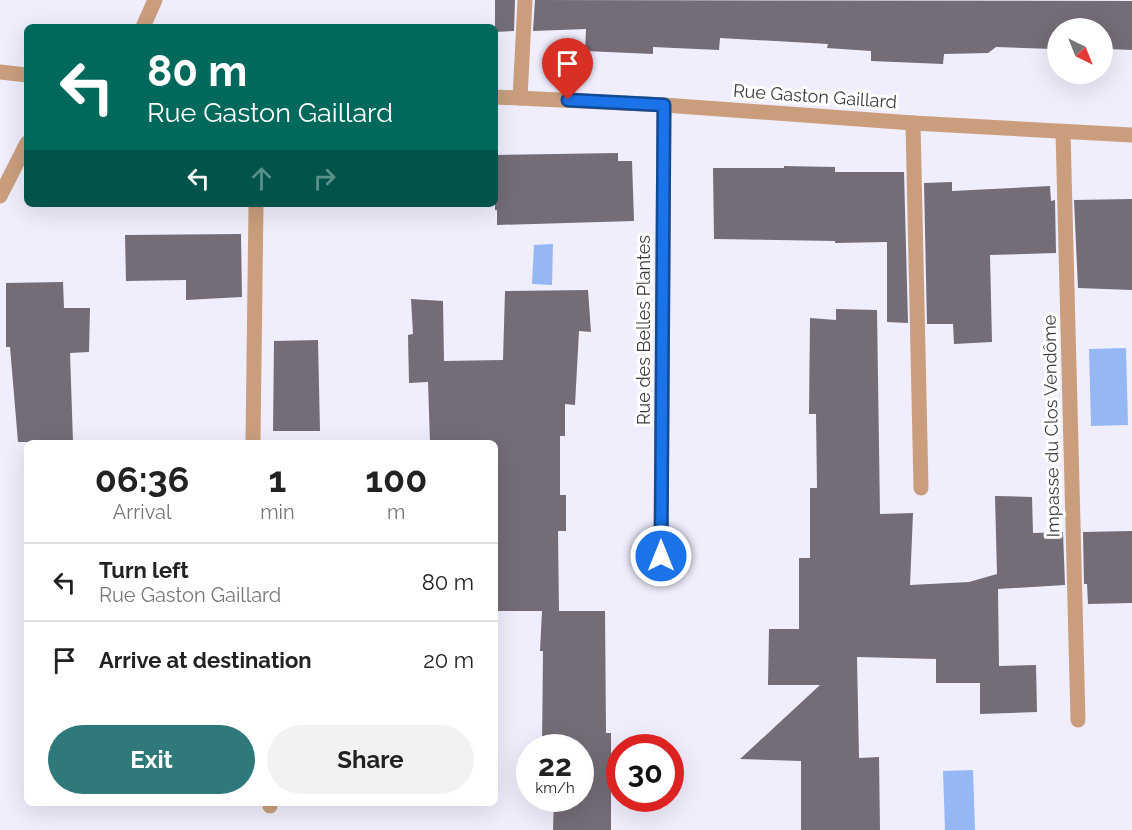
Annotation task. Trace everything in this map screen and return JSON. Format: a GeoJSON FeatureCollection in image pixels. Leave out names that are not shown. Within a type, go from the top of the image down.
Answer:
{"type":"FeatureCollection","features":[{"type":"Feature","properties":{"kind":"street"},"geometry":{"type":"LineString","coordinates":[[144,24],[155,0]]}},
{"type":"Feature","properties":{"kind":"street"},"geometry":{"type":"LineString","coordinates":[[520,98],[525,0]]}},
{"type":"Feature","properties":{"kind":"street"},"geometry":{"type":"LineString","coordinates":[[0,72],[24,75]]}},
{"type":"Feature","properties":{"kind":"street","name":"Rue Gaston Gaillard"},"geometry":{"type":"LineString","coordinates":[[498,97],[664,105],[913,123],[1132,135]]}},
{"type":"Feature","properties":{"kind":"street","name":"Rue des Belles Plantes"},"geometry":{"type":"LineString","coordinates":[[661,556],[664,105]]}},
{"type":"Feature","properties":{"kind":"street"},"geometry":{"type":"LineString","coordinates":[[913,123],[921,488]]}},
{"type":"Feature","properties":{"kind":"street","name":"Impasse du Clos Vendôme"},"geometry":{"type":"LineString","coordinates":[[1063,132],[1078,720]]}},
{"type":"Feature","properties":{"kind":"street"},"geometry":{"type":"LineString","coordinates":[[0,196],[24,149]]}},
{"type":"Feature","properties":{"kind":"street"},"geometry":{"type":"LineString","coordinates":[[253,440],[256,207]]}},
{"type":"Feature","properties":{"kind":"water"},"geometry":{"type":"Polygon","coordinates":[[[553,244],[552,285],[532,284],[534,245],[553,244]]]}},
{"type":"Feature","properties":{"kind":"water"},"geometry":{"type":"Polygon","coordinates":[[[1126,348],[1128,425],[1091,426],[1089,349],[1126,348]]]}},
{"type":"Feature","properties":{"kind":"water"},"geometry":{"type":"Polygon","coordinates":[[[973,770],[975,830],[945,830],[943,771],[973,770]]]}},
{"type":"Feature","properties":{"kind":"building"},"geometry":{"type":"Polygon","coordinates":[[[495,0],[515,0],[514,31],[498,32],[498,24],[495,24],[495,0]]]}},
{"type":"Feature","properties":{"kind":"building"},"geometry":{"type":"Polygon","coordinates":[[[535,0],[1132,1],[1132,50],[1113,49],[1113,18],[1047,18],[1047,49],[996,47],[988,53],[944,54],[943,64],[871,61],[871,51],[827,48],[828,44],[720,38],[719,50],[653,47],[653,54],[585,51],[586,29],[533,31],[535,0]]]}},
{"type":"Feature","properties":{"kind":"building"},"geometry":{"type":"Polygon","coordinates":[[[618,153],[618,161],[632,161],[634,221],[497,225],[495,207],[498,207],[498,155],[618,153]]]}},
{"type":"Feature","properties":{"kind":"building"},"geometry":{"type":"Polygon","coordinates":[[[784,166],[835,167],[835,172],[904,172],[908,323],[887,322],[887,242],[835,243],[835,241],[714,239],[713,168],[784,168],[784,166]]]}},
{"type":"Feature","properties":{"kind":"building"},"geometry":{"type":"Polygon","coordinates":[[[952,182],[952,191],[1050,186],[1051,201],[1055,200],[1056,253],[990,255],[992,342],[954,344],[953,324],[927,324],[924,183],[952,182]]]}},
{"type":"Feature","properties":{"kind":"building"},"geometry":{"type":"Polygon","coordinates":[[[1132,199],[1132,290],[1078,288],[1074,200],[1132,199]]]}},
{"type":"Feature","properties":{"kind":"building"},"geometry":{"type":"Polygon","coordinates":[[[241,234],[242,297],[186,300],[186,280],[126,281],[125,235],[241,234]]]}},
{"type":"Feature","properties":{"kind":"building"},"geometry":{"type":"Polygon","coordinates":[[[63,282],[64,308],[90,308],[89,352],[70,353],[73,440],[18,442],[10,347],[6,347],[6,283],[63,282]]]}},
{"type":"Feature","properties":{"kind":"building"},"geometry":{"type":"Polygon","coordinates":[[[588,290],[591,332],[579,331],[575,405],[565,404],[565,436],[560,436],[560,495],[566,495],[566,531],[558,531],[559,611],[605,611],[606,733],[611,733],[606,734],[606,812],[611,812],[611,830],[553,830],[554,812],[594,812],[594,734],[542,734],[543,651],[540,651],[542,611],[498,611],[498,440],[430,440],[428,382],[409,383],[408,335],[413,334],[411,299],[443,301],[444,361],[503,360],[505,291],[588,290]]]}},
{"type":"Feature","properties":{"kind":"building"},"geometry":{"type":"Polygon","coordinates":[[[836,309],[877,310],[880,514],[913,513],[910,585],[969,582],[997,574],[995,496],[1032,497],[1033,533],[1063,532],[1065,585],[998,589],[999,666],[1036,665],[1037,712],[980,714],[980,683],[936,683],[936,659],[857,657],[859,758],[879,757],[880,830],[801,830],[801,761],[740,759],[820,685],[768,685],[769,629],[799,629],[799,558],[810,558],[810,488],[817,488],[816,414],[809,414],[810,318],[836,320],[836,309]]]}},
{"type":"Feature","properties":{"kind":"building"},"geometry":{"type":"Polygon","coordinates":[[[318,340],[320,431],[273,431],[274,341],[318,340]]]}},
{"type":"Feature","properties":{"kind":"building"},"geometry":{"type":"Polygon","coordinates":[[[1132,531],[1132,603],[1088,604],[1087,584],[1084,584],[1083,532],[1132,531]]]}},
{"type":"Feature","properties":{"kind":"route"},"geometry":{"type":"LineString","coordinates":[[568,100],[664,105],[661,556]]}}]}
